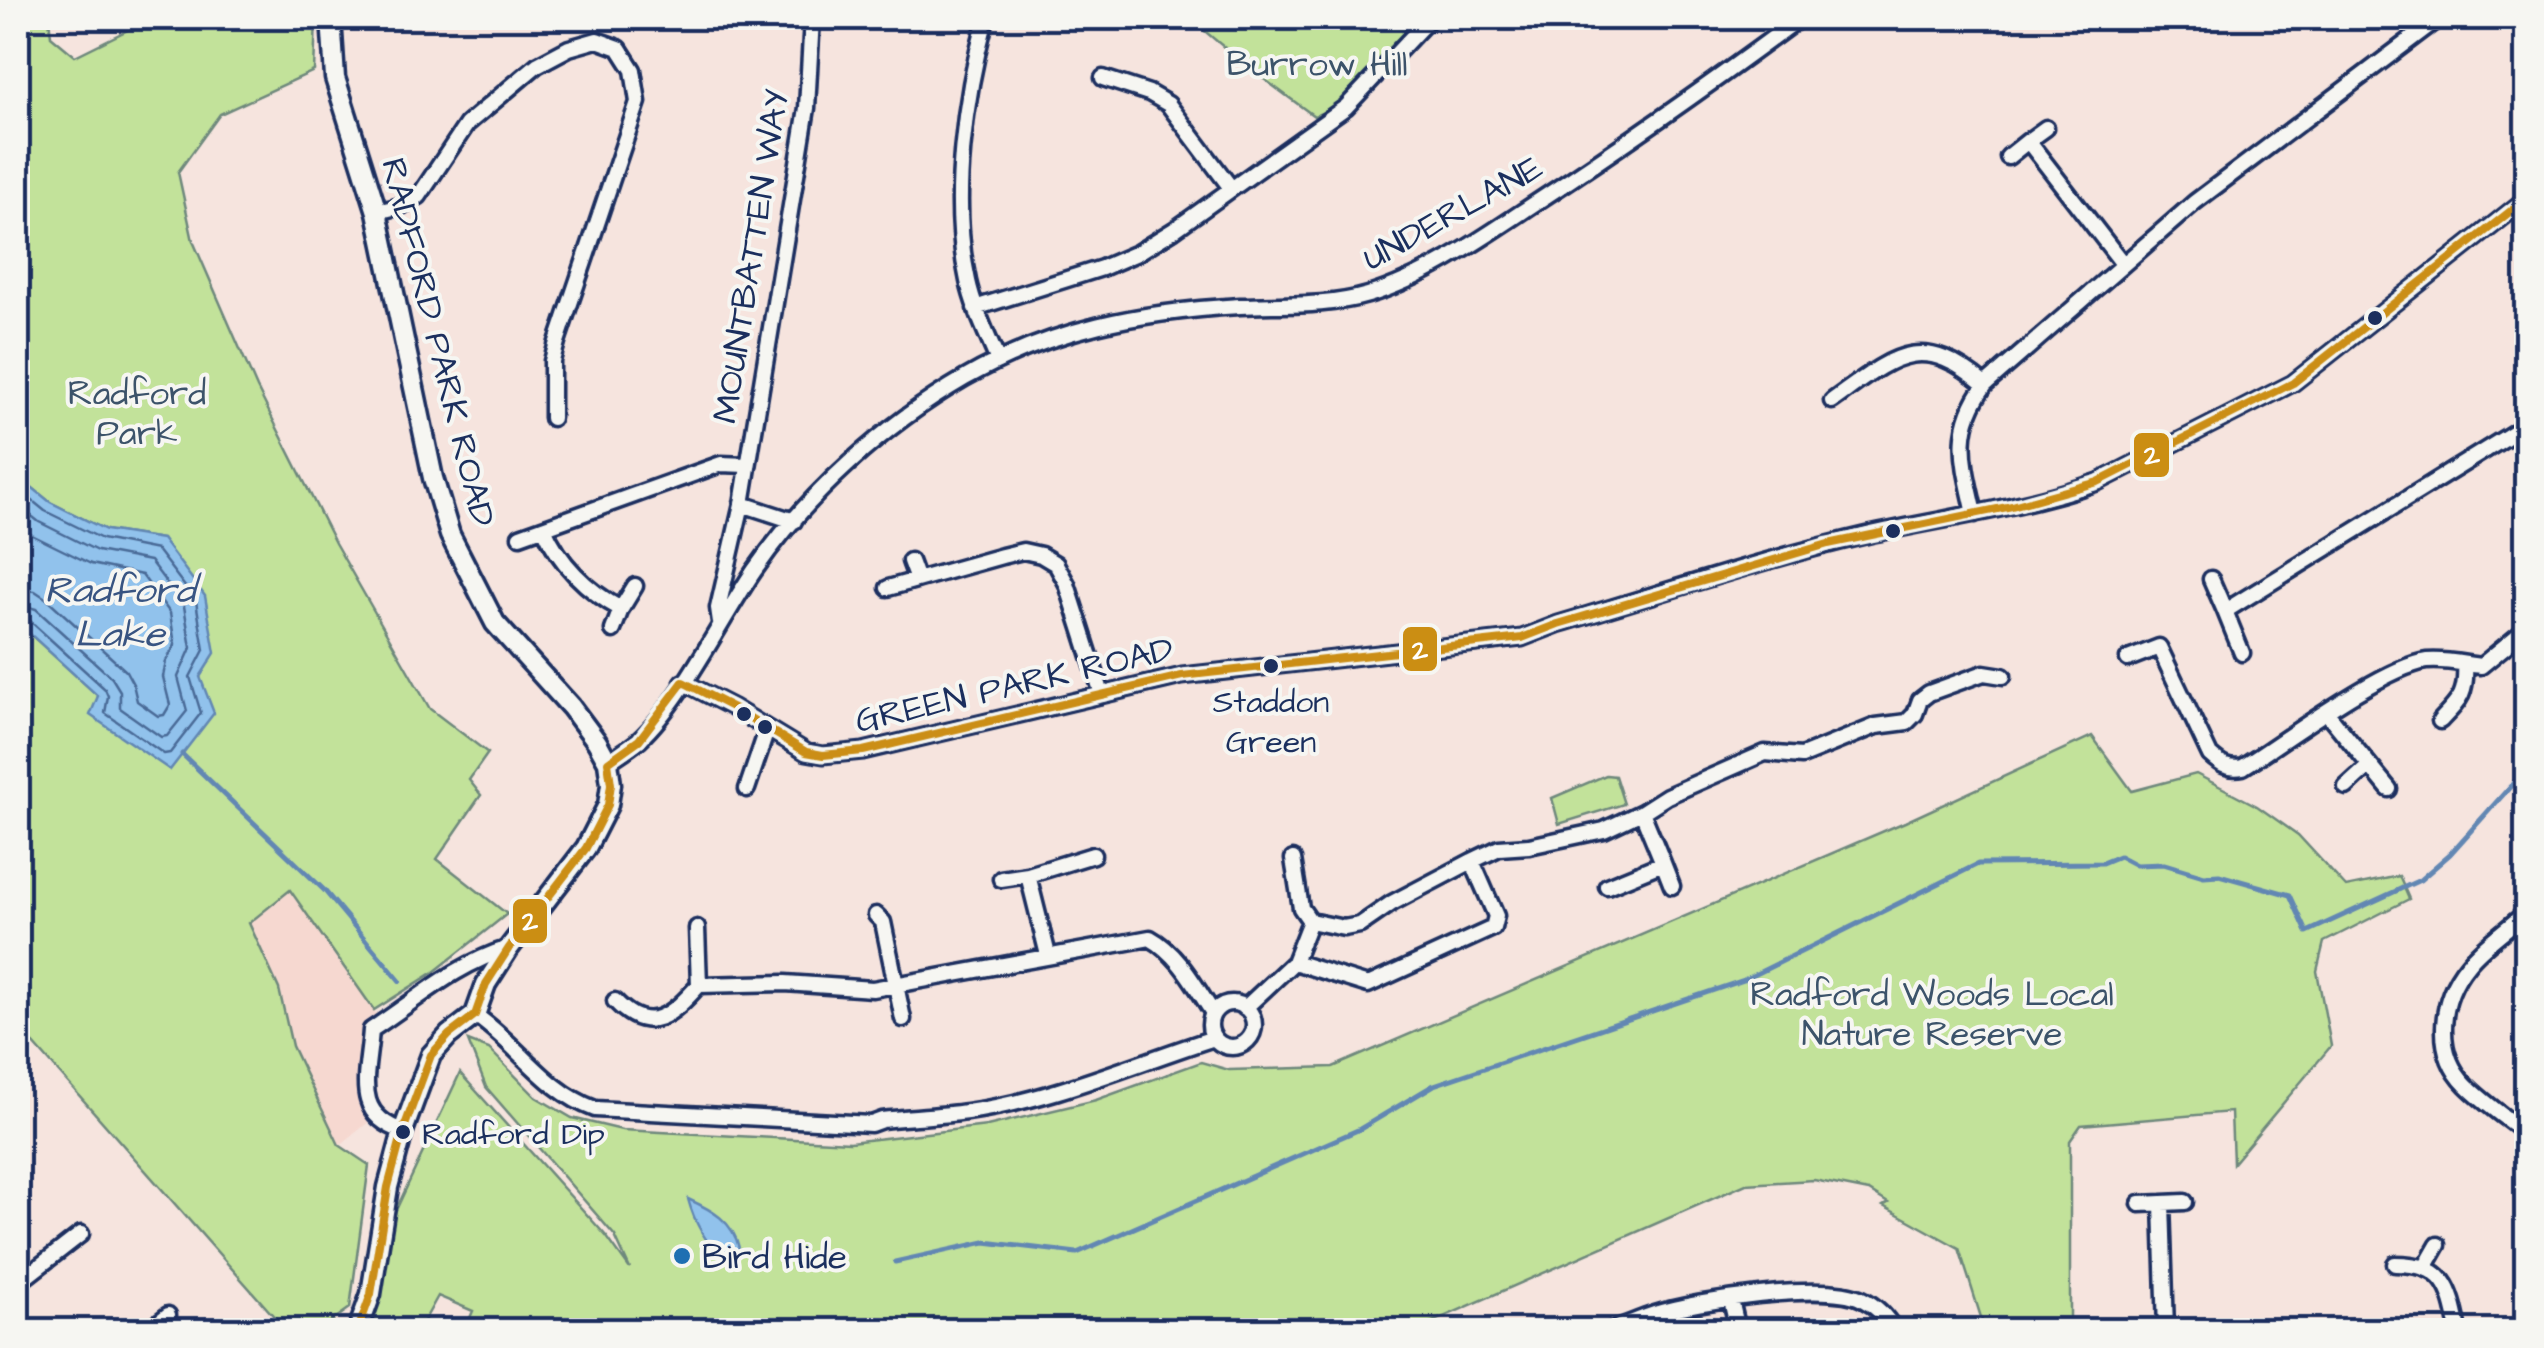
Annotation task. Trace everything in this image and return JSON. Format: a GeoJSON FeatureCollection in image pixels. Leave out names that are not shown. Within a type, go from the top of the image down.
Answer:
{"type":"FeatureCollection","features":[{"type":"Feature","properties":{"kind":"street"},"geometry":{"type":"LineString","coordinates":[[330,24],[348,18]]}},
{"type":"Feature","properties":{"kind":"street","name":"MOUNTBATTEN WAY"},"geometry":{"type":"LineString","coordinates":[[720,622],[718,608],[742,504],[807,108],[812,18]]}},
{"type":"Feature","properties":{"kind":"street"},"geometry":{"type":"LineString","coordinates":[[986,18],[974,68],[963,168],[962,222],[967,277],[975,308],[998,361]]}},
{"type":"Feature","properties":{"kind":"street"},"geometry":{"type":"LineString","coordinates":[[975,308],[1102,268],[1174,230],[1346,107],[1430,18]]}},
{"type":"Feature","properties":{"kind":"street","name":"UNDERLANE"},"geometry":{"type":"LineString","coordinates":[[608,762],[639,740],[758,565],[794,521],[830,482],[918,406],[998,361],[1054,336],[1098,323],[1237,306],[1330,303],[1403,282],[1458,252],[1651,127],[1800,18]]}},
{"type":"Feature","properties":{"kind":"street"},"geometry":{"type":"LineString","coordinates":[[1975,514],[1965,465],[1963,429],[1970,406],[1985,385],[2195,202],[2438,18]]}},
{"type":"Feature","properties":{"kind":"street","name":"RADFORD PARK ROAD"},"geometry":{"type":"LineString","coordinates":[[330,24],[335,78],[377,212],[433,478],[450,535],[495,623],[571,707],[608,762]]}},
{"type":"Feature","properties":{"kind":"street"},"geometry":{"type":"LineString","coordinates":[[377,212],[402,206],[419,196],[467,124],[537,64],[597,40],[620,48],[633,70],[638,102],[557,342],[552,361],[552,418]]}},
{"type":"Feature","properties":{"kind":"street"},"geometry":{"type":"LineString","coordinates":[[1103,78],[1149,92],[1168,104],[1231,188]]}},
{"type":"Feature","properties":{"kind":"street"},"geometry":{"type":"LineString","coordinates":[[2008,157],[2046,128]]}},
{"type":"Feature","properties":{"kind":"street"},"geometry":{"type":"LineString","coordinates":[[2028,142],[2123,264]]}},
{"type":"Feature","properties":{"kind":"street","name":"GREEN PARK ROAD"},"geometry":{"type":"LineString","coordinates":[[682,682],[806,752],[823,755],[864,751],[1182,676],[1522,638],[1558,624],[1865,536],[1975,514],[2098,482],[2293,383],[2526,200]]}},
{"type":"Feature","properties":{"kind":"street"},"geometry":{"type":"LineString","coordinates":[[1832,401],[1848,380],[1894,357],[1909,354],[1931,355],[1960,364],[1985,385]]}},
{"type":"Feature","properties":{"kind":"street"},"geometry":{"type":"LineString","coordinates":[[2225,611],[2526,425]]}},
{"type":"Feature","properties":{"kind":"street"},"geometry":{"type":"LineString","coordinates":[[520,536],[721,464],[747,465]]}},
{"type":"Feature","properties":{"kind":"street"},"geometry":{"type":"LineString","coordinates":[[742,504],[794,521]]}},
{"type":"Feature","properties":{"kind":"street"},"geometry":{"type":"LineString","coordinates":[[544,528],[564,564],[592,590],[621,609]]}},
{"type":"Feature","properties":{"kind":"street"},"geometry":{"type":"LineString","coordinates":[[888,588],[1023,551],[1042,555],[1056,564],[1067,584],[1102,694]]}},
{"type":"Feature","properties":{"kind":"street"},"geometry":{"type":"LineString","coordinates":[[910,561],[916,580]]}},
{"type":"Feature","properties":{"kind":"street"},"geometry":{"type":"LineString","coordinates":[[2211,580],[2242,652]]}},
{"type":"Feature","properties":{"kind":"street"},"geometry":{"type":"LineString","coordinates":[[613,630],[635,586]]}},
{"type":"Feature","properties":{"kind":"street"},"geometry":{"type":"LineString","coordinates":[[2128,660],[2159,647],[2210,755],[2234,769],[2412,665],[2440,660],[2482,666],[2526,629]]}},
{"type":"Feature","properties":{"kind":"street"},"geometry":{"type":"LineString","coordinates":[[2440,721],[2461,699],[2466,683],[2464,664]]}},
{"type":"Feature","properties":{"kind":"street"},"geometry":{"type":"LineString","coordinates":[[1293,858],[1300,908],[1310,921],[1344,928],[1360,925],[1392,903],[1499,848],[1529,846],[1604,830],[1666,796],[1765,753],[1802,756],[1876,726],[1907,722],[1929,693],[1984,673],[2003,676]]}},
{"type":"Feature","properties":{"kind":"street"},"geometry":{"type":"LineString","coordinates":[[2327,713],[2389,789]]}},
{"type":"Feature","properties":{"kind":"street"},"geometry":{"type":"LineString","coordinates":[[747,789],[768,730]]}},
{"type":"Feature","properties":{"kind":"street"},"geometry":{"type":"LineString","coordinates":[[358,1330],[372,1294],[388,1188],[403,1131],[431,1055],[476,1015],[486,984],[509,948],[586,848],[608,805],[608,762]]}},
{"type":"Feature","properties":{"kind":"street"},"geometry":{"type":"LineString","coordinates":[[2346,788],[2369,766]]}},
{"type":"Feature","properties":{"kind":"street"},"geometry":{"type":"LineString","coordinates":[[1642,812],[1672,886]]}},
{"type":"Feature","properties":{"kind":"street"},"geometry":{"type":"LineString","coordinates":[[1001,879],[1092,856]]}},
{"type":"Feature","properties":{"kind":"street"},"geometry":{"type":"LineString","coordinates":[[1294,962],[1368,985],[1493,928],[1496,916],[1472,861]]}},
{"type":"Feature","properties":{"kind":"street"},"geometry":{"type":"LineString","coordinates":[[1607,886],[1663,863]]}},
{"type":"Feature","properties":{"kind":"street"},"geometry":{"type":"LineString","coordinates":[[1028,874],[1048,955]]}},
{"type":"Feature","properties":{"kind":"street"},"geometry":{"type":"LineString","coordinates":[[2526,912],[2468,963],[2452,990],[2444,1016],[2444,1043],[2452,1067],[2465,1084],[2526,1134]]}},
{"type":"Feature","properties":{"kind":"street"},"geometry":{"type":"LineString","coordinates":[[876,915],[883,922],[902,1019]]}},
{"type":"Feature","properties":{"kind":"street"},"geometry":{"type":"LineString","coordinates":[[1245,1008],[1294,962],[1310,921]]}},
{"type":"Feature","properties":{"kind":"street"},"geometry":{"type":"LineString","coordinates":[[697,928],[700,985]]}},
{"type":"Feature","properties":{"kind":"street"},"geometry":{"type":"LineString","coordinates":[[616,1000],[629,1016],[642,1021],[668,1015],[700,985],[873,989],[1150,938],[1164,945],[1214,1013]]}},
{"type":"Feature","properties":{"kind":"street"},"geometry":{"type":"LineString","coordinates":[[403,1131],[375,1117],[368,1105],[371,1030],[440,980],[480,957],[509,948]]}},
{"type":"Feature","properties":{"kind":"street"},"geometry":{"type":"LineString","coordinates":[[1231,1004],[1245,1008],[1253,1022],[1250,1036],[1229,1047],[1214,1038],[1210,1023],[1214,1013],[1231,1004]]}},
{"type":"Feature","properties":{"kind":"street"},"geometry":{"type":"LineString","coordinates":[[476,1015],[501,1032],[560,1092],[595,1109],[871,1124],[970,1112],[1010,1102],[1214,1038]]}},
{"type":"Feature","properties":{"kind":"street"},"geometry":{"type":"LineString","coordinates":[[2140,1204],[2185,1202]]}},
{"type":"Feature","properties":{"kind":"street"},"geometry":{"type":"LineString","coordinates":[[2162,1203],[2166,1330]]}},
{"type":"Feature","properties":{"kind":"street"},"geometry":{"type":"LineString","coordinates":[[18,1283],[81,1234]]}},
{"type":"Feature","properties":{"kind":"street"},"geometry":{"type":"LineString","coordinates":[[2426,1266],[2438,1245]]}},
{"type":"Feature","properties":{"kind":"street"},"geometry":{"type":"LineString","coordinates":[[2395,1264],[2426,1266],[2440,1275],[2452,1296],[2459,1330]]}},
{"type":"Feature","properties":{"kind":"street"},"geometry":{"type":"LineString","coordinates":[[1618,1329],[1658,1313],[1731,1300],[1836,1292],[1862,1298],[1888,1317],[1894,1330]]}},
{"type":"Feature","properties":{"kind":"street"},"geometry":{"type":"LineString","coordinates":[[1731,1300],[1738,1330]]}},
{"type":"Feature","properties":{"kind":"street"},"geometry":{"type":"LineString","coordinates":[[149,1330],[168,1315]]}},
{"type":"Feature","properties":{"kind":"shaded area"},"geometry":{"type":"Polygon","coordinates":[[[290,889],[383,1023],[371,1030],[362,1096],[375,1117],[339,1146],[292,1046],[279,989],[249,923],[290,889]]]}},
{"type":"Feature","properties":{"kind":"green space","name":"Radford Park"},"geometry":{"type":"Polygon","coordinates":[[[18,18],[49,18],[51,36],[75,56],[152,18],[316,18],[314,71],[220,114],[178,172],[193,241],[257,388],[335,543],[430,709],[488,753],[469,780],[481,795],[437,859],[507,914],[434,972],[374,1010],[290,890],[249,923],[279,989],[292,1046],[339,1145],[369,1165],[350,1308],[319,1330],[286,1330],[18,1026],[18,623],[98,696],[200,677],[162,539],[106,530],[50,502],[18,476],[18,18]]]}},
{"type":"Feature","properties":{"kind":"green space","name":"Burrow Hill"},"geometry":{"type":"Polygon","coordinates":[[[1189,18],[1423,18],[1361,85],[1330,110],[1314,116],[1189,18]]]}},
{"type":"Feature","properties":{"kind":"green space","name":"Radford Woods Local Nature Reserve"},"geometry":{"type":"Polygon","coordinates":[[[2092,736],[2132,791],[2196,774],[2257,806],[2298,835],[2346,887],[2399,876],[2409,899],[2324,942],[2317,971],[2331,1046],[2233,1163],[2231,1112],[2081,1125],[2070,1141],[2070,1330],[1985,1330],[1959,1248],[1883,1206],[1888,1203],[1869,1191],[1814,1180],[1746,1184],[1414,1330],[465,1330],[473,1311],[438,1296],[419,1330],[361,1330],[396,1210],[460,1073],[607,1237],[630,1269],[615,1236],[486,1087],[468,1041],[489,1049],[536,1097],[572,1118],[622,1130],[850,1142],[987,1126],[1096,1100],[1201,1062],[1229,1070],[1333,1067],[1905,822],[2092,736]]]}},
{"type":"Feature","properties":{"kind":"green space"},"geometry":{"type":"Polygon","coordinates":[[[1606,775],[1615,776],[1624,804],[1559,824],[1552,798],[1606,775]]]}},
{"type":"Feature","properties":{"kind":"water","name":"Radford Lake"},"geometry":{"type":"Polygon","coordinates":[[[18,476],[50,502],[106,530],[162,539],[205,596],[215,653],[200,677],[214,713],[170,770],[90,715],[98,696],[18,623],[18,476]]]}},
{"type":"Feature","properties":{"kind":"water"},"geometry":{"type":"Polygon","coordinates":[[[688,1199],[713,1212],[732,1230],[739,1248],[734,1255],[722,1258],[710,1245],[688,1199]]]}},
{"type":"Feature","properties":{"kind":"waterway"},"geometry":{"type":"LineString","coordinates":[[182,754],[324,890],[400,981]]}},
{"type":"Feature","properties":{"kind":"waterway"},"geometry":{"type":"LineString","coordinates":[[895,1262],[985,1242],[1077,1253],[1360,1129],[1434,1085],[1744,980],[1978,864],[2102,863],[2119,856],[2136,865],[2164,864],[2204,876],[2219,875],[2290,895],[2307,932],[2420,880],[2450,854],[2526,769]]}},
{"type":"Feature","properties":{"kind":"transit line","name":"2"},"geometry":{"type":"LineString","coordinates":[[358,1330],[371,1294],[388,1187],[403,1131],[431,1055],[475,1015],[486,984],[509,948],[586,848],[608,805],[608,762],[639,740],[683,682],[806,752],[823,755],[863,751],[1182,676],[1522,638],[1828,544],[2012,506],[2098,482],[2293,383],[2526,199]]}},
{"type":"Feature","properties":{"kind":"place","name":"Staddon Green"},"geometry":{"type":"Point","coordinates":[1271,666]}},
{"type":"Feature","properties":{"kind":"place","name":"Radford Dip"},"geometry":{"type":"Point","coordinates":[403,1132]}},
{"type":"Feature","properties":{"kind":"place","name":"Bird Hide"},"geometry":{"type":"Point","coordinates":[682,1256]}}]}
